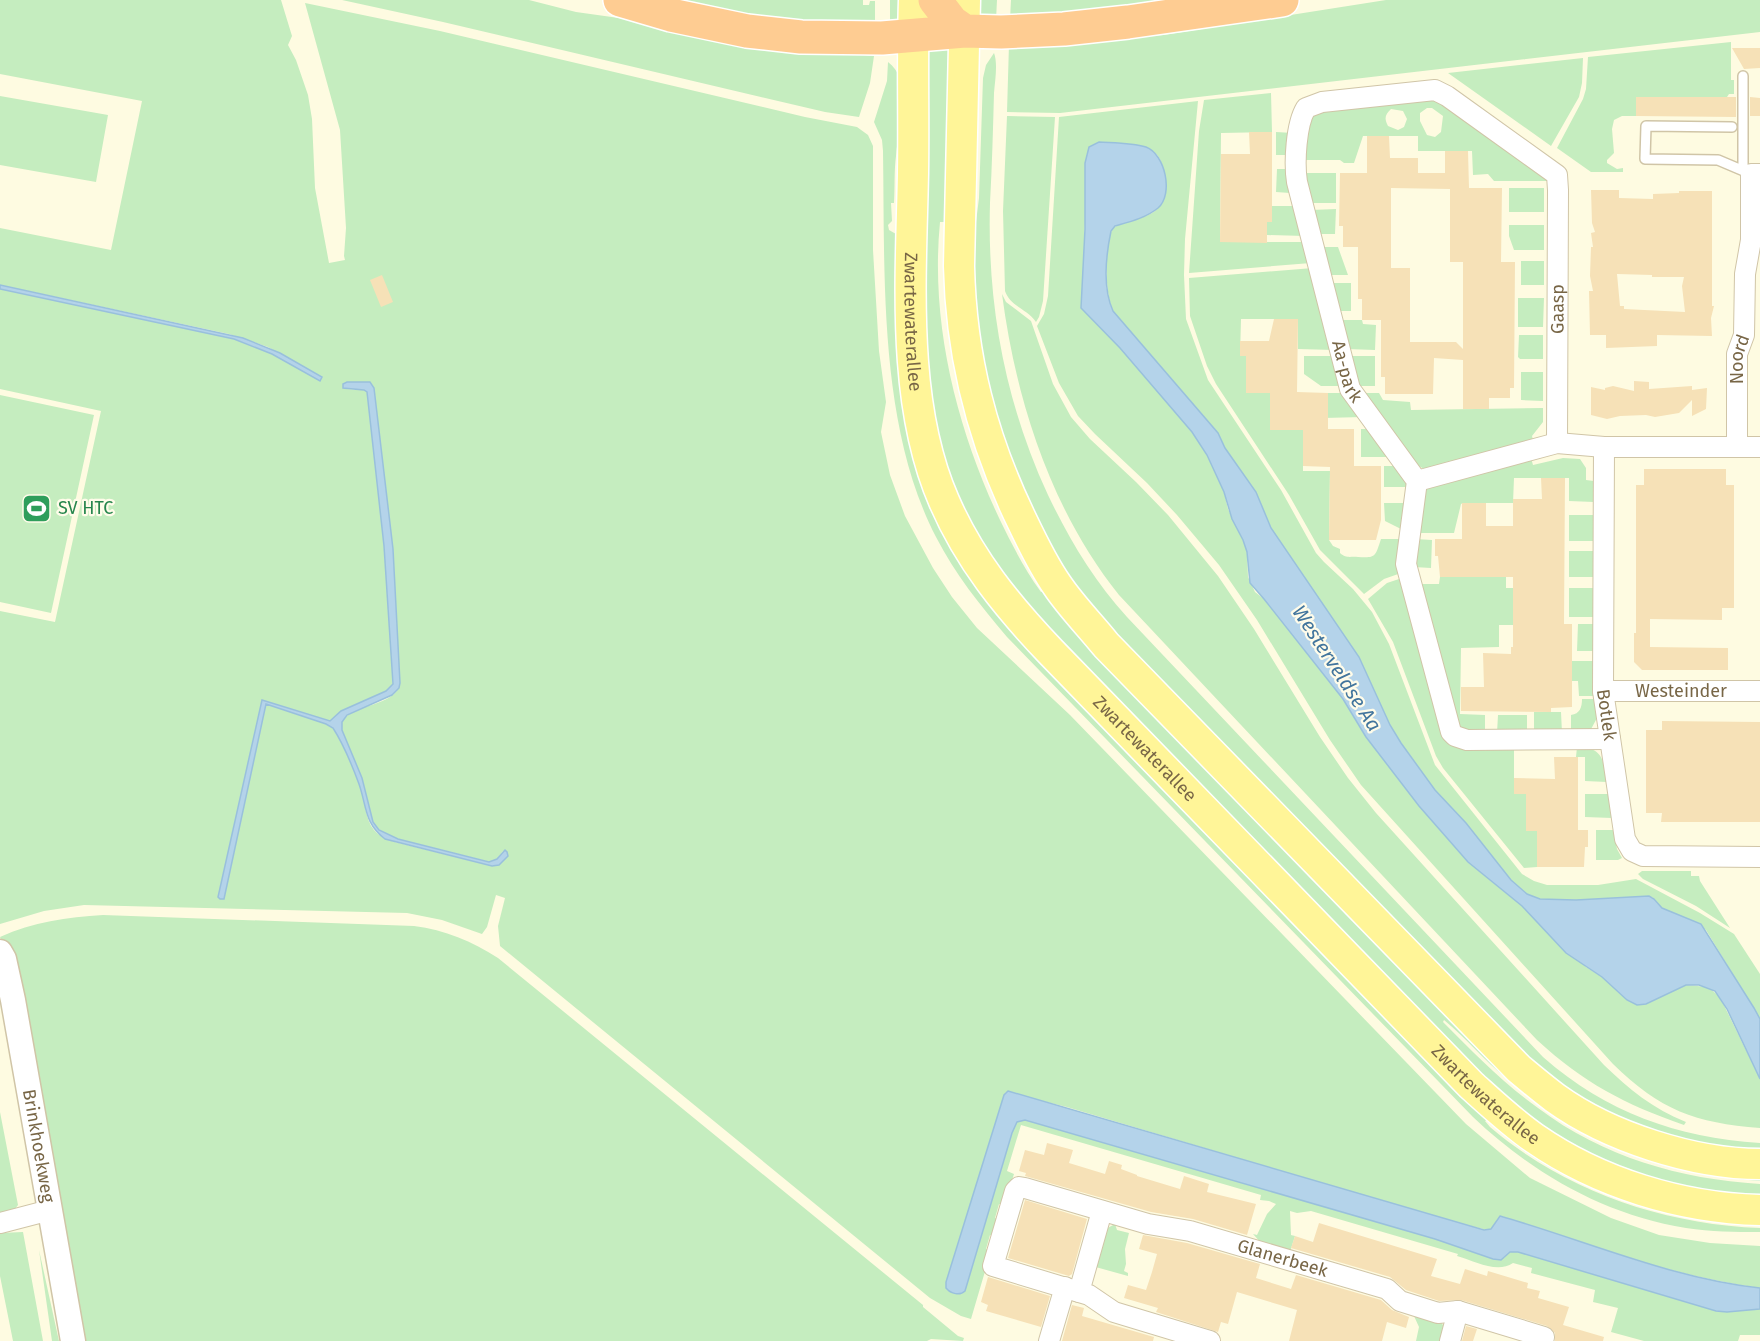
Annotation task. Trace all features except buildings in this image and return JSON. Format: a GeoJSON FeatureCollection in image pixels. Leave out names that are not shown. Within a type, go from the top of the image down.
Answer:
{"type":"FeatureCollection","features":[{"type":"Feature","properties":{"kind":"highway"},"geometry":{"type":"LineString","coordinates":[[620,0],[671,15],[747,31],[801,37],[882,38],[914,35],[965,15]]}},
{"type":"Feature","properties":{"kind":"highway"},"geometry":{"type":"LineString","coordinates":[[935,0],[946,17],[965,15],[1001,32],[1064,29],[1140,21],[1282,0]]}},
{"type":"Feature","properties":{"kind":"main road","name":"Zwartewaterallee"},"geometry":{"type":"LineString","coordinates":[[914,0],[912,278],[917,406],[921,429],[943,499],[962,538],[983,572],[1013,611],[1051,652],[1462,1076],[1505,1116],[1536,1139],[1605,1177],[1656,1194],[1694,1203],[1760,1209]]}},
{"type":"Feature","properties":{"kind":"main road"},"geometry":{"type":"LineString","coordinates":[[965,15],[959,303],[966,353],[977,404],[1008,494],[1057,585],[1106,645],[1520,1069],[1556,1099],[1587,1117],[1643,1142],[1698,1158],[1760,1164]]}},
{"type":"Feature","properties":{"kind":"street","name":"Aa-park"},"geometry":{"type":"LineString","coordinates":[[1417,480],[1350,389],[1297,182],[1296,164],[1302,116],[1309,106],[1322,102],[1435,90],[1447,96],[1557,175]]}},
{"type":"Feature","properties":{"kind":"street","name":"Noord"},"geometry":{"type":"LineString","coordinates":[[1737,447],[1737,354],[1744,335],[1745,274],[1751,240],[1751,173]]}},
{"type":"Feature","properties":{"kind":"street","name":"Gaasp"},"geometry":{"type":"LineString","coordinates":[[1557,175],[1557,444]]}},
{"type":"Feature","properties":{"kind":"street"},"geometry":{"type":"LineString","coordinates":[[1610,739],[1467,740],[1451,732],[1406,564],[1417,480],[1557,444],[1604,447],[1760,447]]}},
{"type":"Feature","properties":{"kind":"street","name":"Botlek"},"geometry":{"type":"LineString","coordinates":[[1604,447],[1604,691],[1625,839],[1632,851],[1650,857],[1760,857]]}},
{"type":"Feature","properties":{"kind":"street","name":"Westeinder"},"geometry":{"type":"LineString","coordinates":[[1604,691],[1760,691]]}},
{"type":"Feature","properties":{"kind":"street","name":"Brinkhoekweg"},"geometry":{"type":"LineString","coordinates":[[0,952],[4,959],[13,1000],[73,1341]]}},
{"type":"Feature","properties":{"kind":"street","name":"Glanerbeek"},"geometry":{"type":"LineString","coordinates":[[1210,1341],[1114,1312],[1089,1294],[993,1266],[1015,1191],[1019,1187],[1025,1188],[1148,1224],[1190,1231],[1387,1289],[1400,1301],[1438,1313],[1458,1311],[1544,1337],[1543,1341]]}},
{"type":"Feature","properties":{"kind":"street"},"geometry":{"type":"LineString","coordinates":[[0,1223],[50,1210]]}},
{"type":"Feature","properties":{"kind":"street"},"geometry":{"type":"LineString","coordinates":[[1049,1341],[1072,1290],[1102,1211]]}},
{"type":"Feature","properties":{"kind":"street"},"geometry":{"type":"LineString","coordinates":[[1450,1341],[1458,1311]]}},
{"type":"Feature","properties":{"kind":"lane","name":"Noord"},"geometry":{"type":"LineString","coordinates":[[1743,76],[1751,173]]}},
{"type":"Feature","properties":{"kind":"lane"},"geometry":{"type":"LineString","coordinates":[[1732,127],[1646,126],[1645,159],[1718,160],[1751,173]]}},
{"type":"Feature","properties":{"kind":"green space"},"geometry":{"type":"Polygon","coordinates":[[[0,0],[281,0],[292,36],[288,45],[296,60],[308,95],[312,119],[315,188],[329,263],[345,260],[346,228],[340,130],[305,3],[440,31],[805,117],[857,127],[868,135],[873,146],[873,250],[879,351],[886,402],[881,432],[890,475],[905,516],[933,568],[952,597],[977,628],[1070,715],[1466,1124],[1530,1178],[1611,1218],[1659,1235],[1710,1243],[1760,1246],[1760,1288],[1727,1283],[1629,1258],[1501,1216],[1491,1230],[1438,1218],[1067,1107],[1006,1092],[946,1282],[947,1290],[958,1294],[965,1290],[1012,1133],[1017,1122],[1025,1120],[1435,1239],[1493,1259],[1504,1258],[1510,1252],[1518,1252],[1716,1311],[1760,1309],[1760,1335],[1740,1335],[1738,1341],[1644,1341],[1611,1332],[1618,1308],[1593,1302],[1595,1290],[1531,1273],[1532,1268],[1513,1263],[1500,1267],[1486,1266],[1457,1256],[1458,1254],[1311,1211],[1297,1213],[1290,1211],[1291,1235],[1295,1236],[1290,1252],[1262,1244],[1253,1234],[1257,1235],[1267,1214],[1276,1204],[1260,1200],[1261,1195],[1021,1125],[1007,1171],[1014,1174],[1004,1205],[999,1204],[995,1218],[1000,1220],[995,1237],[990,1235],[986,1249],[991,1251],[971,1319],[961,1316],[930,1298],[500,946],[498,926],[505,898],[496,895],[487,927],[482,934],[442,920],[407,913],[84,905],[44,911],[0,924],[0,611],[55,622],[101,411],[0,389],[0,289],[234,339],[272,354],[319,380],[322,377],[268,347],[229,334],[0,285],[0,228],[111,250],[142,101],[0,74],[0,0]],[[374,388],[346,389],[367,391],[384,546],[393,684],[386,691],[341,711],[330,721],[262,700],[218,897],[220,899],[224,899],[266,704],[333,728],[353,768],[369,821],[379,835],[396,842],[492,866],[499,865],[503,851],[497,859],[490,862],[382,833],[373,822],[362,778],[342,730],[342,722],[347,716],[390,697],[397,691],[400,683],[393,549],[374,388]]]}},
{"type":"Feature","properties":{"kind":"green space"},"geometry":{"type":"Polygon","coordinates":[[[342,0],[529,0],[576,12],[626,19],[720,41],[874,56],[870,83],[859,117],[825,112],[342,0]]]}},
{"type":"Feature","properties":{"kind":"green space"},"geometry":{"type":"Polygon","coordinates":[[[674,0],[863,0],[863,5],[869,5],[870,1],[875,1],[875,25],[801,22],[758,17],[674,0]]]}},
{"type":"Feature","properties":{"kind":"green space"},"geometry":{"type":"Polygon","coordinates":[[[890,0],[906,0],[905,26],[890,26],[890,0]]]}},
{"type":"Feature","properties":{"kind":"green space"},"geometry":{"type":"Polygon","coordinates":[[[979,0],[997,0],[996,20],[979,14],[979,0]]]}},
{"type":"Feature","properties":{"kind":"green space"},"geometry":{"type":"Polygon","coordinates":[[[1011,0],[1210,0],[1010,20],[1011,0]]]}},
{"type":"Feature","properties":{"kind":"green space"},"geometry":{"type":"Polygon","coordinates":[[[1386,0],[1760,0],[1760,32],[1060,113],[1007,112],[1009,44],[1163,35],[1386,0]]]}},
{"type":"Feature","properties":{"kind":"green space"},"geometry":{"type":"Polygon","coordinates":[[[950,42],[950,215],[1011,521],[1524,1084],[1760,1173],[1760,1181],[1689,1172],[1624,1152],[1594,1138],[1564,1122],[1535,1102],[1499,1072],[1444,1020],[1443,1022],[1500,1078],[1538,1108],[1589,1140],[1672,1171],[1760,1184],[1760,1200],[1736,1199],[1630,1176],[1523,1118],[1027,613],[952,495],[924,378],[928,46],[950,42]],[[940,222],[939,299],[943,337],[959,413],[1000,520],[1041,592],[1045,590],[1011,528],[983,466],[962,401],[949,332],[945,222],[940,222]]]}},
{"type":"Feature","properties":{"kind":"green space"},"geometry":{"type":"Polygon","coordinates":[[[1731,42],[1731,80],[1734,80],[1734,94],[1729,94],[1727,97],[1637,97],[1636,116],[1622,116],[1614,120],[1612,129],[1614,153],[1607,163],[1617,169],[1623,168],[1623,172],[1591,172],[1557,148],[1583,99],[1588,57],[1731,42]]]}},
{"type":"Feature","properties":{"kind":"green space"},"geometry":{"type":"Polygon","coordinates":[[[994,53],[996,67],[990,241],[996,316],[1002,352],[1020,424],[1033,460],[1056,511],[1093,574],[1127,617],[1543,1057],[1567,1077],[1592,1093],[1644,1119],[1700,1135],[1760,1143],[1760,1155],[1745,1154],[1625,1125],[1548,1079],[1092,614],[1037,530],[978,365],[971,262],[979,198],[983,78],[986,65],[994,53]]]}},
{"type":"Feature","properties":{"kind":"green space"},"geometry":{"type":"Polygon","coordinates":[[[1583,58],[1579,97],[1551,146],[1448,73],[1583,58]]]}},
{"type":"Feature","properties":{"kind":"green space"},"geometry":{"type":"Polygon","coordinates":[[[888,62],[901,81],[903,106],[895,162],[894,203],[891,203],[892,221],[888,225],[889,230],[896,234],[903,307],[936,505],[1508,1129],[1760,1219],[1760,1225],[1687,1217],[1614,1197],[1545,1165],[1487,1120],[1485,1121],[1490,1127],[1519,1150],[1550,1169],[1616,1200],[1687,1220],[1760,1228],[1760,1232],[1686,1228],[1626,1213],[1571,1189],[1520,1156],[1496,1137],[1473,1117],[1007,637],[969,589],[951,564],[936,537],[917,493],[904,447],[894,398],[885,298],[883,151],[882,140],[874,122],[887,81],[888,62]]]}},
{"type":"Feature","properties":{"kind":"green space"},"geometry":{"type":"Polygon","coordinates":[[[1271,93],[1272,132],[1221,133],[1220,242],[1306,242],[1311,263],[1189,273],[1199,131],[1204,100],[1271,93]]]}},
{"type":"Feature","properties":{"kind":"green space"},"geometry":{"type":"Polygon","coordinates":[[[1430,95],[1551,181],[1494,181],[1488,174],[1473,175],[1472,151],[1418,151],[1418,136],[1363,136],[1354,163],[1344,163],[1340,160],[1302,160],[1306,126],[1313,113],[1430,95]],[[1427,108],[1420,113],[1420,121],[1427,135],[1435,137],[1441,132],[1443,116],[1432,108],[1427,108]],[[1391,109],[1386,117],[1388,126],[1398,130],[1404,127],[1407,119],[1403,111],[1391,109]]]}},
{"type":"Feature","properties":{"kind":"green space"},"geometry":{"type":"Polygon","coordinates":[[[0,96],[108,115],[96,182],[0,165],[0,96]]]}},
{"type":"Feature","properties":{"kind":"green space"},"geometry":{"type":"Polygon","coordinates":[[[1198,101],[1185,239],[1186,319],[1208,380],[1281,490],[1316,553],[1353,589],[1372,612],[1389,644],[1435,765],[1522,874],[1534,881],[1547,885],[1598,885],[1636,879],[1734,934],[1760,974],[1760,1019],[1706,930],[1662,908],[1652,897],[1576,900],[1540,899],[1527,894],[1511,880],[1466,823],[1435,790],[1401,743],[1390,725],[1359,657],[1271,528],[1256,492],[1225,448],[1218,433],[1113,311],[1107,281],[1107,259],[1112,229],[1151,214],[1161,204],[1165,192],[1165,176],[1161,162],[1154,152],[1118,143],[1087,153],[1081,308],[1120,348],[1192,432],[1207,455],[1243,540],[1247,552],[1248,577],[1255,592],[1264,599],[1343,699],[1366,737],[1419,806],[1468,862],[1522,906],[1586,967],[1602,977],[1627,1000],[1640,1005],[1646,1004],[1686,985],[1708,987],[1720,997],[1760,1079],[1760,1128],[1697,1118],[1680,1111],[1647,1093],[1613,1064],[1361,785],[1330,740],[1257,620],[1219,565],[1147,483],[1078,416],[1059,383],[1037,326],[1044,314],[1048,296],[1059,117],[1198,101]]]}},
{"type":"Feature","properties":{"kind":"green space"},"geometry":{"type":"Polygon","coordinates":[[[1007,116],[1055,117],[1043,301],[1036,322],[1007,296],[1005,291],[1003,211],[1007,116]]]}},
{"type":"Feature","properties":{"kind":"green space"},"geometry":{"type":"Polygon","coordinates":[[[1276,132],[1293,133],[1290,155],[1276,155],[1276,132]]]}},
{"type":"Feature","properties":{"kind":"green space"},"geometry":{"type":"Polygon","coordinates":[[[1277,169],[1289,169],[1290,193],[1276,192],[1277,169]]]}},
{"type":"Feature","properties":{"kind":"green space"},"geometry":{"type":"Polygon","coordinates":[[[1302,173],[1336,173],[1336,203],[1309,203],[1302,173]]]}},
{"type":"Feature","properties":{"kind":"green space"},"geometry":{"type":"Polygon","coordinates":[[[1509,188],[1544,188],[1544,212],[1509,212],[1509,188]]]}},
{"type":"Feature","properties":{"kind":"green space"},"geometry":{"type":"Polygon","coordinates":[[[1272,206],[1297,206],[1305,236],[1267,235],[1267,222],[1272,222],[1272,206]]]}},
{"type":"Feature","properties":{"kind":"green space"},"geometry":{"type":"Polygon","coordinates":[[[1336,209],[1335,234],[1317,234],[1311,210],[1336,209]]]}},
{"type":"Feature","properties":{"kind":"green space"},"geometry":{"type":"Polygon","coordinates":[[[1509,225],[1544,225],[1544,250],[1514,250],[1509,236],[1509,225]]]}},
{"type":"Feature","properties":{"kind":"green space"},"geometry":{"type":"Polygon","coordinates":[[[1320,247],[1338,247],[1348,275],[1327,275],[1320,247]]]}},
{"type":"Feature","properties":{"kind":"green space"},"geometry":{"type":"Polygon","coordinates":[[[1521,261],[1544,261],[1544,285],[1521,285],[1521,261]]]}},
{"type":"Feature","properties":{"kind":"green space"},"geometry":{"type":"Polygon","coordinates":[[[1313,268],[1334,350],[1298,349],[1298,319],[1241,319],[1240,356],[1246,356],[1246,393],[1270,393],[1303,430],[1303,471],[1330,471],[1329,540],[1333,546],[1340,549],[1340,553],[1345,556],[1368,557],[1376,553],[1381,539],[1402,539],[1401,573],[1384,579],[1364,594],[1320,550],[1289,495],[1216,384],[1207,366],[1190,316],[1189,278],[1313,268]]]}},
{"type":"Feature","properties":{"kind":"green space"},"geometry":{"type":"Polygon","coordinates":[[[1330,283],[1351,283],[1351,311],[1337,311],[1330,283]]]}},
{"type":"Feature","properties":{"kind":"green space"},"geometry":{"type":"Polygon","coordinates":[[[1002,294],[1006,302],[1031,321],[1053,384],[1071,417],[1090,439],[1168,515],[1218,576],[1254,629],[1320,737],[1376,813],[1604,1065],[1642,1098],[1686,1122],[1684,1125],[1642,1109],[1606,1091],[1571,1068],[1537,1040],[1119,595],[1095,562],[1074,527],[1040,453],[1017,374],[1002,294]]]}},
{"type":"Feature","properties":{"kind":"green space"},"geometry":{"type":"Polygon","coordinates":[[[1518,298],[1544,298],[1543,327],[1518,327],[1518,298]]]}},
{"type":"Feature","properties":{"kind":"green space"},"geometry":{"type":"Polygon","coordinates":[[[1339,320],[1362,320],[1363,324],[1376,325],[1375,350],[1347,349],[1339,320]]]}},
{"type":"Feature","properties":{"kind":"green space"},"geometry":{"type":"Polygon","coordinates":[[[1519,335],[1543,335],[1543,359],[1520,359],[1518,357],[1519,335]]]}},
{"type":"Feature","properties":{"kind":"green space"},"geometry":{"type":"Polygon","coordinates":[[[1304,356],[1336,356],[1343,386],[1321,386],[1304,374],[1304,356]]]}},
{"type":"Feature","properties":{"kind":"green space"},"geometry":{"type":"Polygon","coordinates":[[[1349,356],[1375,356],[1375,386],[1357,386],[1349,356]]]}},
{"type":"Feature","properties":{"kind":"green space"},"geometry":{"type":"Polygon","coordinates":[[[1521,372],[1543,372],[1543,401],[1521,400],[1521,372]]]}},
{"type":"Feature","properties":{"kind":"green space"},"geometry":{"type":"Polygon","coordinates":[[[1328,393],[1346,393],[1363,417],[1323,418],[1328,408],[1328,393]]]}},
{"type":"Feature","properties":{"kind":"green space"},"geometry":{"type":"Polygon","coordinates":[[[1361,393],[1379,393],[1383,400],[1410,402],[1411,410],[1543,408],[1543,422],[1532,436],[1534,444],[1424,469],[1414,463],[1361,393]]]}},
{"type":"Feature","properties":{"kind":"green space","name":"SV HTC"},"geometry":{"type":"Polygon","coordinates":[[[0,395],[94,415],[51,613],[0,602],[0,395]]]}},
{"type":"Feature","properties":{"kind":"green space"},"geometry":{"type":"Polygon","coordinates":[[[1361,429],[1372,429],[1393,457],[1361,457],[1361,429]]]}},
{"type":"Feature","properties":{"kind":"green space"},"geometry":{"type":"Polygon","coordinates":[[[1531,458],[1533,465],[1563,458],[1580,459],[1586,468],[1586,480],[1594,481],[1594,502],[1569,501],[1569,478],[1514,478],[1513,503],[1463,503],[1454,533],[1416,533],[1424,490],[1428,486],[1531,458]]]}},
{"type":"Feature","properties":{"kind":"green space"},"geometry":{"type":"Polygon","coordinates":[[[1384,466],[1400,466],[1409,487],[1384,487],[1384,466]]]}},
{"type":"Feature","properties":{"kind":"green space"},"geometry":{"type":"Polygon","coordinates":[[[1384,503],[1408,503],[1403,530],[1385,521],[1384,503]]]}},
{"type":"Feature","properties":{"kind":"green space"},"geometry":{"type":"Polygon","coordinates":[[[1569,515],[1594,515],[1594,541],[1569,541],[1569,515]]]}},
{"type":"Feature","properties":{"kind":"green space"},"geometry":{"type":"Polygon","coordinates":[[[1415,539],[1432,540],[1431,568],[1414,567],[1415,539]]]}},
{"type":"Feature","properties":{"kind":"green space"},"geometry":{"type":"Polygon","coordinates":[[[1569,551],[1593,551],[1593,577],[1569,577],[1569,551]]]}},
{"type":"Feature","properties":{"kind":"green space"},"geometry":{"type":"Polygon","coordinates":[[[1440,577],[1506,577],[1506,588],[1513,588],[1513,625],[1499,625],[1499,647],[1461,648],[1460,714],[1485,715],[1485,733],[1458,729],[1418,584],[1439,584],[1440,577]]]}},
{"type":"Feature","properties":{"kind":"green space"},"geometry":{"type":"Polygon","coordinates":[[[1402,578],[1448,742],[1458,747],[1514,747],[1514,793],[1527,794],[1537,831],[1537,867],[1524,868],[1443,768],[1436,756],[1393,642],[1368,599],[1387,583],[1402,578]]]}},
{"type":"Feature","properties":{"kind":"green space"},"geometry":{"type":"Polygon","coordinates":[[[1569,588],[1593,588],[1593,617],[1569,617],[1569,588]]]}},
{"type":"Feature","properties":{"kind":"green space"},"geometry":{"type":"Polygon","coordinates":[[[1578,624],[1593,624],[1593,651],[1577,651],[1578,624]]]}},
{"type":"Feature","properties":{"kind":"green space"},"geometry":{"type":"Polygon","coordinates":[[[1572,661],[1593,661],[1594,696],[1579,696],[1578,681],[1572,681],[1572,661]]]}},
{"type":"Feature","properties":{"kind":"green space"},"geometry":{"type":"Polygon","coordinates":[[[1582,699],[1595,699],[1597,718],[1590,731],[1571,733],[1571,715],[1580,710],[1582,699]]]}},
{"type":"Feature","properties":{"kind":"green space"},"geometry":{"type":"Polygon","coordinates":[[[1534,712],[1561,712],[1562,733],[1534,733],[1534,712]]]}},
{"type":"Feature","properties":{"kind":"green space"},"geometry":{"type":"Polygon","coordinates":[[[1498,715],[1527,715],[1527,733],[1497,733],[1498,715]]]}},
{"type":"Feature","properties":{"kind":"green space"},"geometry":{"type":"Polygon","coordinates":[[[1577,747],[1597,752],[1603,761],[1607,782],[1585,781],[1585,757],[1576,757],[1577,747]]]}},
{"type":"Feature","properties":{"kind":"green space"},"geometry":{"type":"Polygon","coordinates":[[[1585,794],[1609,794],[1612,818],[1585,817],[1585,794]]]}},
{"type":"Feature","properties":{"kind":"green space"},"geometry":{"type":"Polygon","coordinates":[[[1596,830],[1614,830],[1617,849],[1622,858],[1596,860],[1596,830]]]}},
{"type":"Feature","properties":{"kind":"green space"},"geometry":{"type":"Polygon","coordinates":[[[1642,871],[1691,871],[1691,876],[1699,876],[1730,928],[1696,906],[1643,879],[1638,874],[1642,871]]]}},
{"type":"Feature","properties":{"kind":"green space"},"geometry":{"type":"Polygon","coordinates":[[[103,915],[414,926],[447,933],[478,946],[498,958],[958,1336],[964,1338],[963,1341],[931,1339],[927,1341],[82,1341],[6,951],[0,937],[50,921],[103,915]]]}},
{"type":"Feature","properties":{"kind":"green space"},"geometry":{"type":"Polygon","coordinates":[[[0,1112],[18,1205],[12,1213],[0,1216],[0,1112]]]}},
{"type":"Feature","properties":{"kind":"green space"},"geometry":{"type":"Polygon","coordinates":[[[1115,1224],[1117,1230],[1129,1233],[1125,1249],[1124,1271],[1128,1273],[1128,1276],[1092,1266],[1102,1231],[1115,1224]]]}},
{"type":"Feature","properties":{"kind":"green space"},"geometry":{"type":"Polygon","coordinates":[[[23,1232],[43,1341],[13,1341],[0,1276],[0,1233],[23,1232]]]}},
{"type":"Feature","properties":{"kind":"green space"},"geometry":{"type":"Polygon","coordinates":[[[39,1250],[59,1341],[52,1341],[39,1250]]]}},
{"type":"Feature","properties":{"kind":"green space"},"geometry":{"type":"Polygon","coordinates":[[[1415,1311],[1439,1318],[1445,1329],[1441,1341],[1416,1341],[1419,1327],[1414,1316],[1415,1311]]]}},
{"type":"Feature","properties":{"kind":"water","name":"Westerveldse Aa"},"geometry":{"type":"Polygon","coordinates":[[[1099,142],[1135,145],[1153,151],[1162,166],[1166,184],[1166,194],[1158,208],[1143,217],[1115,226],[1111,231],[1106,281],[1113,311],[1218,433],[1225,448],[1256,492],[1271,528],[1359,657],[1390,725],[1401,743],[1435,790],[1466,823],[1511,880],[1527,894],[1540,899],[1576,900],[1649,896],[1662,908],[1701,924],[1760,1019],[1760,1079],[1727,1009],[1715,991],[1699,985],[1686,985],[1646,1004],[1637,1005],[1627,1000],[1602,977],[1566,953],[1522,906],[1468,862],[1419,806],[1366,737],[1343,699],[1250,583],[1247,552],[1243,540],[1232,519],[1224,492],[1207,455],[1192,432],[1120,348],[1081,308],[1085,229],[1085,163],[1089,147],[1099,142]]]}},
{"type":"Feature","properties":{"kind":"water"},"geometry":{"type":"Polygon","coordinates":[[[0,285],[243,338],[280,353],[322,377],[320,381],[272,354],[234,339],[0,289],[0,285]]]}},
{"type":"Feature","properties":{"kind":"water"},"geometry":{"type":"Polygon","coordinates":[[[370,382],[374,388],[393,549],[399,688],[392,695],[347,715],[342,722],[342,730],[362,778],[373,822],[379,830],[398,839],[489,862],[497,859],[505,850],[508,856],[499,865],[492,866],[385,839],[370,821],[354,770],[333,728],[266,704],[224,899],[220,899],[218,897],[262,700],[330,721],[341,711],[386,691],[393,684],[384,546],[367,392],[343,388],[343,384],[370,382]]]}},
{"type":"Feature","properties":{"kind":"water"},"geometry":{"type":"Polygon","coordinates":[[[1008,1091],[1484,1230],[1491,1229],[1500,1216],[1661,1267],[1727,1283],[1760,1288],[1760,1309],[1716,1311],[1518,1252],[1510,1252],[1501,1260],[1493,1259],[1435,1239],[1025,1120],[1017,1122],[1012,1133],[965,1291],[958,1294],[953,1293],[946,1288],[946,1282],[1004,1095],[1008,1091]]]}},
{"type":"Feature","properties":{"kind":"place","name":"SV HTC"},"geometry":{"type":"Point","coordinates":[37,508]}}]}
